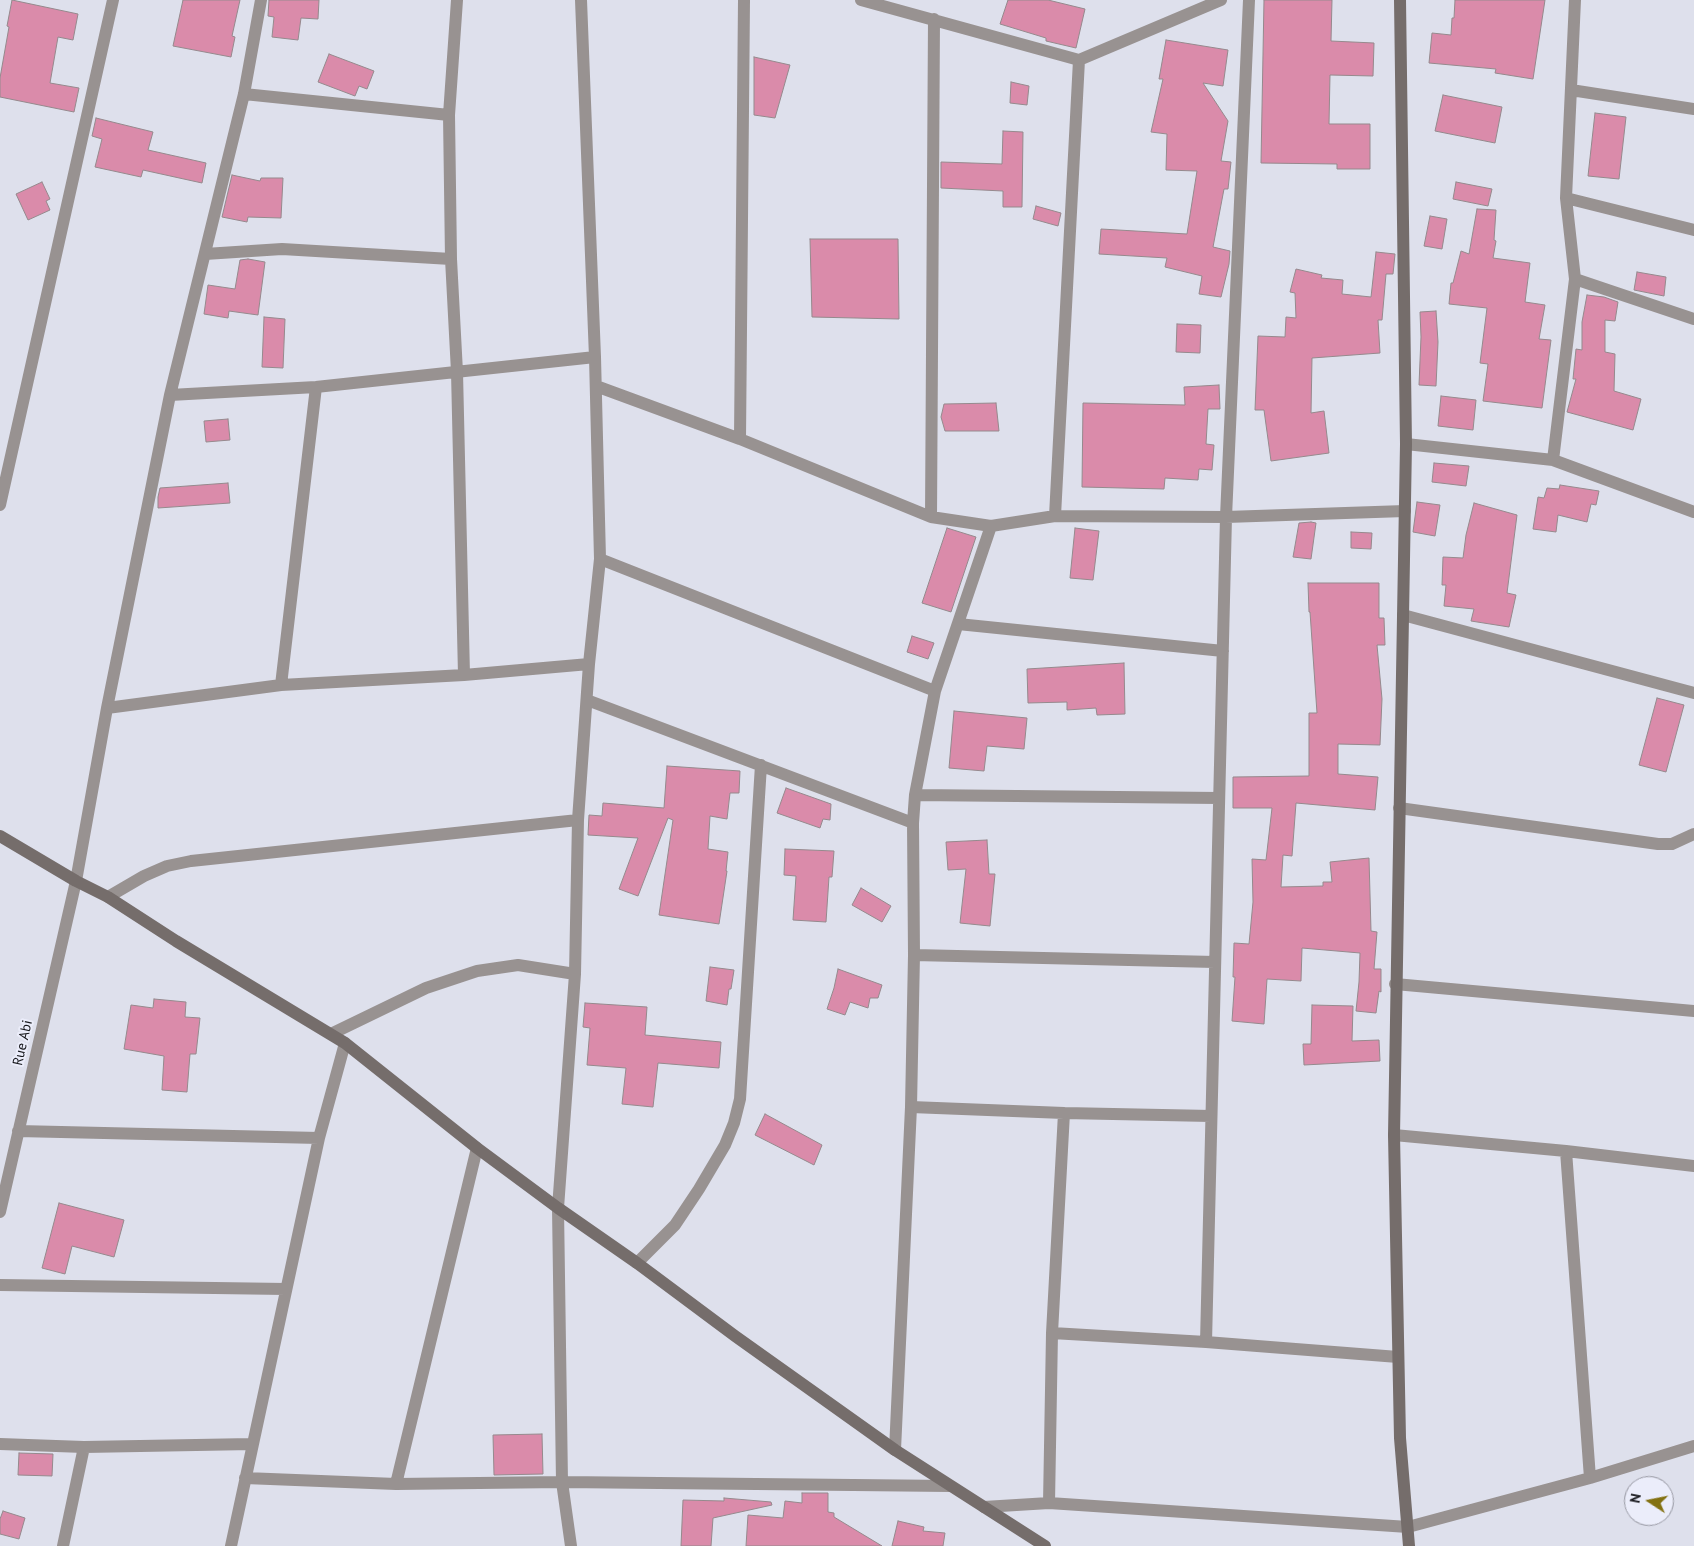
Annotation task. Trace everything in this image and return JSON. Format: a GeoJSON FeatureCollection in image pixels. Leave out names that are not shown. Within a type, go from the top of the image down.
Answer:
{"type":"FeatureCollection","features":[{"type":"Feature","properties":{"kind":"main road"},"geometry":{"type":"LineString","coordinates":[[1400,0],[1406,444],[1395,984],[1394,1135],[1400,1438],[1409,1546]]}},
{"type":"Feature","properties":{"kind":"main road"},"geometry":{"type":"LineString","coordinates":[[0,836],[76,881],[108,897],[176,941],[345,1043],[477,1148],[735,1336],[895,1450],[1044,1546]]}},
{"type":"Feature","properties":{"kind":"street"},"geometry":{"type":"LineString","coordinates":[[0,505],[5,459],[113,0]]}},
{"type":"Feature","properties":{"kind":"street","name":"Rue Abi"},"geometry":{"type":"LineString","coordinates":[[0,1212],[76,881],[107,708],[170,395],[244,94],[262,0]]}},
{"type":"Feature","properties":{"kind":"street"},"geometry":{"type":"LineString","coordinates":[[457,0],[449,114],[451,259],[458,372],[464,675]]}},
{"type":"Feature","properties":{"kind":"street"},"geometry":{"type":"LineString","coordinates":[[571,1546],[562,1482],[558,1208],[575,974],[578,820],[589,664],[600,559],[596,386],[581,0]]}},
{"type":"Feature","properties":{"kind":"street"},"geometry":{"type":"LineString","coordinates":[[740,439],[744,0]]}},
{"type":"Feature","properties":{"kind":"street"},"geometry":{"type":"LineString","coordinates":[[861,0],[1079,60],[1221,0]]}},
{"type":"Feature","properties":{"kind":"street"},"geometry":{"type":"LineString","coordinates":[[1206,1342],[1226,517],[1249,0]]}},
{"type":"Feature","properties":{"kind":"street"},"geometry":{"type":"LineString","coordinates":[[1553,460],[1576,279],[1566,198],[1575,0]]}},
{"type":"Feature","properties":{"kind":"street"},"geometry":{"type":"LineString","coordinates":[[931,517],[934,19]]}},
{"type":"Feature","properties":{"kind":"street"},"geometry":{"type":"LineString","coordinates":[[1055,516],[1079,60]]}},
{"type":"Feature","properties":{"kind":"street"},"geometry":{"type":"LineString","coordinates":[[1571,90],[1694,109]]}},
{"type":"Feature","properties":{"kind":"street"},"geometry":{"type":"LineString","coordinates":[[244,94],[449,114]]}},
{"type":"Feature","properties":{"kind":"street"},"geometry":{"type":"LineString","coordinates":[[1566,198],[1694,230]]}},
{"type":"Feature","properties":{"kind":"street"},"geometry":{"type":"LineString","coordinates":[[205,254],[282,249],[451,259]]}},
{"type":"Feature","properties":{"kind":"street"},"geometry":{"type":"LineString","coordinates":[[1576,279],[1694,319]]}},
{"type":"Feature","properties":{"kind":"street"},"geometry":{"type":"LineString","coordinates":[[170,395],[316,387],[595,357]]}},
{"type":"Feature","properties":{"kind":"street"},"geometry":{"type":"LineString","coordinates":[[596,386],[740,439],[931,517],[991,526],[1055,516],[1226,517],[1405,511]]}},
{"type":"Feature","properties":{"kind":"street"},"geometry":{"type":"LineString","coordinates":[[281,686],[316,387]]}},
{"type":"Feature","properties":{"kind":"street"},"geometry":{"type":"LineString","coordinates":[[1406,444],[1553,460],[1694,512]]}},
{"type":"Feature","properties":{"kind":"street"},"geometry":{"type":"LineString","coordinates":[[895,1450],[911,1107],[914,955],[913,823],[915,795],[935,692],[991,526]]}},
{"type":"Feature","properties":{"kind":"street"},"geometry":{"type":"LineString","coordinates":[[600,559],[935,692]]}},
{"type":"Feature","properties":{"kind":"street"},"geometry":{"type":"LineString","coordinates":[[1404,615],[1694,693]]}},
{"type":"Feature","properties":{"kind":"street"},"geometry":{"type":"LineString","coordinates":[[958,624],[1223,651]]}},
{"type":"Feature","properties":{"kind":"street"},"geometry":{"type":"LineString","coordinates":[[107,708],[281,686],[464,675],[589,664]]}},
{"type":"Feature","properties":{"kind":"street"},"geometry":{"type":"LineString","coordinates":[[587,700],[913,823]]}},
{"type":"Feature","properties":{"kind":"street"},"geometry":{"type":"LineString","coordinates":[[637,1263],[675,1225],[699,1189],[725,1145],[734,1123],[740,1099],[761,765]]}},
{"type":"Feature","properties":{"kind":"street"},"geometry":{"type":"LineString","coordinates":[[915,795],[1219,798]]}},
{"type":"Feature","properties":{"kind":"street"},"geometry":{"type":"LineString","coordinates":[[1399,808],[1658,844],[1672,844],[1694,834]]}},
{"type":"Feature","properties":{"kind":"street"},"geometry":{"type":"LineString","coordinates":[[108,897],[144,876],[167,866],[191,861],[578,820]]}},
{"type":"Feature","properties":{"kind":"street"},"geometry":{"type":"LineString","coordinates":[[914,955],[1215,962]]}},
{"type":"Feature","properties":{"kind":"street"},"geometry":{"type":"LineString","coordinates":[[330,1034],[426,988],[477,971],[518,965],[575,974]]}},
{"type":"Feature","properties":{"kind":"street"},"geometry":{"type":"LineString","coordinates":[[1395,984],[1694,1011]]}},
{"type":"Feature","properties":{"kind":"street"},"geometry":{"type":"LineString","coordinates":[[231,1546],[244,1478],[319,1138],[345,1043]]}},
{"type":"Feature","properties":{"kind":"street"},"geometry":{"type":"LineString","coordinates":[[911,1107],[1211,1116]]}},
{"type":"Feature","properties":{"kind":"street"},"geometry":{"type":"LineString","coordinates":[[1049,1503],[1052,1333],[1064,1113]]}},
{"type":"Feature","properties":{"kind":"street"},"geometry":{"type":"LineString","coordinates":[[18,1131],[319,1138]]}},
{"type":"Feature","properties":{"kind":"street"},"geometry":{"type":"LineString","coordinates":[[1394,1135],[1566,1151],[1694,1166]]}},
{"type":"Feature","properties":{"kind":"street"},"geometry":{"type":"LineString","coordinates":[[396,1484],[477,1148]]}},
{"type":"Feature","properties":{"kind":"street"},"geometry":{"type":"LineString","coordinates":[[1566,1151],[1590,1478]]}},
{"type":"Feature","properties":{"kind":"street"},"geometry":{"type":"LineString","coordinates":[[0,1285],[286,1289]]}},
{"type":"Feature","properties":{"kind":"street"},"geometry":{"type":"LineString","coordinates":[[1052,1333],[1206,1342],[1398,1357]]}},
{"type":"Feature","properties":{"kind":"street"},"geometry":{"type":"LineString","coordinates":[[0,1444],[84,1447],[252,1444]]}},
{"type":"Feature","properties":{"kind":"street"},"geometry":{"type":"LineString","coordinates":[[984,1508],[1049,1503],[1408,1527],[1590,1478],[1694,1446]]}},
{"type":"Feature","properties":{"kind":"street"},"geometry":{"type":"LineString","coordinates":[[63,1546],[84,1447]]}},
{"type":"Feature","properties":{"kind":"street"},"geometry":{"type":"LineString","coordinates":[[244,1478],[396,1484],[562,1482],[950,1486]]}},
{"type":"Feature","properties":{"kind":"building"},"geometry":{"type":"Polygon","coordinates":[[[12,0],[78,14],[73,40],[58,37],[50,83],[79,88],[74,112],[0,97],[0,78],[12,0]]]}},
{"type":"Feature","properties":{"kind":"building"},"geometry":{"type":"Polygon","coordinates":[[[183,0],[240,0],[232,36],[235,37],[231,57],[173,46],[183,0]]]}},
{"type":"Feature","properties":{"kind":"building"},"geometry":{"type":"Polygon","coordinates":[[[269,0],[319,0],[318,19],[301,18],[298,40],[272,37],[274,17],[268,16],[269,0]]]}},
{"type":"Feature","properties":{"kind":"building"},"geometry":{"type":"Polygon","coordinates":[[[1008,0],[1048,0],[1085,9],[1076,48],[1046,41],[1046,38],[1000,24],[1008,0]]]}},
{"type":"Feature","properties":{"kind":"building"},"geometry":{"type":"Polygon","coordinates":[[[1264,0],[1332,0],[1331,41],[1374,43],[1373,76],[1330,75],[1329,124],[1370,124],[1370,169],[1337,169],[1337,164],[1261,163],[1264,0]]]}},
{"type":"Feature","properties":{"kind":"building"},"geometry":{"type":"Polygon","coordinates":[[[1455,0],[1545,0],[1533,79],[1495,73],[1496,69],[1429,63],[1432,33],[1451,35],[1455,0]]]}},
{"type":"Feature","properties":{"kind":"building"},"geometry":{"type":"Polygon","coordinates":[[[1166,40],[1228,50],[1223,86],[1203,83],[1228,121],[1221,161],[1231,162],[1228,189],[1224,189],[1213,247],[1230,251],[1229,264],[1221,297],[1199,294],[1202,276],[1165,267],[1167,258],[1099,254],[1101,229],[1187,234],[1197,171],[1166,170],[1167,134],[1151,132],[1163,79],[1159,79],[1166,40]]]}},
{"type":"Feature","properties":{"kind":"building"},"geometry":{"type":"Polygon","coordinates":[[[329,54],[374,71],[367,89],[359,86],[355,96],[318,82],[329,54]]]}},
{"type":"Feature","properties":{"kind":"building"},"geometry":{"type":"Polygon","coordinates":[[[754,57],[790,65],[775,118],[754,115],[754,57]]]}},
{"type":"Feature","properties":{"kind":"building"},"geometry":{"type":"Polygon","coordinates":[[[1011,82],[1029,86],[1027,105],[1010,103],[1011,82]]]}},
{"type":"Feature","properties":{"kind":"building"},"geometry":{"type":"Polygon","coordinates":[[[1443,95],[1502,107],[1495,143],[1435,131],[1443,95]]]}},
{"type":"Feature","properties":{"kind":"building"},"geometry":{"type":"Polygon","coordinates":[[[1595,113],[1626,117],[1619,179],[1588,176],[1595,113]]]}},
{"type":"Feature","properties":{"kind":"building"},"geometry":{"type":"Polygon","coordinates":[[[96,118],[153,132],[148,150],[206,163],[202,183],[143,170],[141,177],[95,167],[102,139],[92,136],[96,118]]]}},
{"type":"Feature","properties":{"kind":"building"},"geometry":{"type":"Polygon","coordinates":[[[1003,131],[1023,132],[1022,207],[1003,207],[1003,191],[941,188],[941,162],[1002,164],[1003,131]]]}},
{"type":"Feature","properties":{"kind":"building"},"geometry":{"type":"Polygon","coordinates":[[[232,175],[260,181],[261,178],[283,178],[281,218],[248,217],[247,222],[222,217],[232,175]]]}},
{"type":"Feature","properties":{"kind":"building"},"geometry":{"type":"Polygon","coordinates":[[[42,182],[50,199],[46,201],[50,210],[28,220],[16,194],[42,182]]]}},
{"type":"Feature","properties":{"kind":"building"},"geometry":{"type":"Polygon","coordinates":[[[1456,182],[1492,189],[1488,206],[1453,199],[1456,182]]]}},
{"type":"Feature","properties":{"kind":"building"},"geometry":{"type":"Polygon","coordinates":[[[1036,206],[1061,213],[1058,226],[1033,219],[1036,206]]]}},
{"type":"Feature","properties":{"kind":"building"},"geometry":{"type":"Polygon","coordinates":[[[1477,209],[1496,210],[1494,240],[1496,241],[1493,258],[1530,263],[1525,302],[1545,305],[1539,339],[1551,340],[1542,408],[1483,401],[1488,364],[1480,363],[1487,308],[1449,304],[1451,283],[1453,283],[1461,251],[1469,254],[1477,209]]]}},
{"type":"Feature","properties":{"kind":"building"},"geometry":{"type":"Polygon","coordinates":[[[1430,216],[1447,219],[1442,249],[1424,246],[1430,216]]]}},
{"type":"Feature","properties":{"kind":"building"},"geometry":{"type":"Polygon","coordinates":[[[810,239],[898,239],[899,319],[812,317],[810,239]]]}},
{"type":"Feature","properties":{"kind":"building"},"geometry":{"type":"Polygon","coordinates":[[[1376,252],[1395,254],[1393,274],[1386,274],[1382,320],[1378,320],[1380,353],[1312,358],[1311,413],[1324,411],[1329,453],[1271,461],[1264,410],[1255,410],[1258,336],[1285,337],[1286,317],[1296,318],[1295,293],[1290,292],[1296,269],[1322,275],[1321,278],[1343,280],[1342,294],[1371,297],[1376,252]]]}},
{"type":"Feature","properties":{"kind":"building"},"geometry":{"type":"Polygon","coordinates":[[[248,259],[265,262],[258,315],[229,311],[228,318],[204,314],[208,285],[235,289],[240,260],[248,259]]]}},
{"type":"Feature","properties":{"kind":"building"},"geometry":{"type":"Polygon","coordinates":[[[1637,272],[1666,277],[1664,296],[1634,290],[1637,272]]]}},
{"type":"Feature","properties":{"kind":"building"},"geometry":{"type":"Polygon","coordinates":[[[1587,295],[1604,297],[1618,302],[1615,321],[1605,320],[1605,352],[1615,354],[1614,391],[1641,399],[1633,430],[1567,412],[1576,379],[1573,379],[1576,349],[1582,350],[1582,322],[1587,295]]]}},
{"type":"Feature","properties":{"kind":"building"},"geometry":{"type":"Polygon","coordinates":[[[1436,311],[1438,342],[1436,386],[1419,385],[1420,312],[1436,311]]]}},
{"type":"Feature","properties":{"kind":"building"},"geometry":{"type":"Polygon","coordinates":[[[264,317],[285,319],[283,368],[262,367],[264,317]]]}},
{"type":"Feature","properties":{"kind":"building"},"geometry":{"type":"Polygon","coordinates":[[[1177,324],[1201,325],[1200,353],[1176,352],[1177,324]]]}},
{"type":"Feature","properties":{"kind":"building"},"geometry":{"type":"Polygon","coordinates":[[[1219,385],[1220,409],[1208,409],[1206,444],[1214,445],[1212,470],[1199,469],[1198,480],[1165,478],[1164,489],[1082,487],[1083,403],[1185,405],[1184,387],[1219,385]]]}},
{"type":"Feature","properties":{"kind":"building"},"geometry":{"type":"Polygon","coordinates":[[[1441,396],[1476,400],[1473,430],[1438,426],[1441,396]]]}},
{"type":"Feature","properties":{"kind":"building"},"geometry":{"type":"Polygon","coordinates":[[[996,403],[999,431],[945,431],[941,417],[944,404],[996,403]]]}},
{"type":"Feature","properties":{"kind":"building"},"geometry":{"type":"Polygon","coordinates":[[[228,419],[230,440],[206,442],[204,421],[228,419]]]}},
{"type":"Feature","properties":{"kind":"building"},"geometry":{"type":"Polygon","coordinates":[[[1434,463],[1469,466],[1466,486],[1432,482],[1434,463]]]}},
{"type":"Feature","properties":{"kind":"building"},"geometry":{"type":"Polygon","coordinates":[[[228,483],[230,503],[158,508],[160,488],[228,483]]]}},
{"type":"Feature","properties":{"kind":"building"},"geometry":{"type":"Polygon","coordinates":[[[1560,485],[1599,491],[1596,505],[1591,504],[1587,522],[1558,515],[1556,532],[1533,529],[1538,497],[1544,498],[1547,488],[1559,489],[1560,485]]]}},
{"type":"Feature","properties":{"kind":"building"},"geometry":{"type":"Polygon","coordinates":[[[1417,502],[1440,505],[1435,536],[1413,532],[1417,502]]]}},
{"type":"Feature","properties":{"kind":"building"},"geometry":{"type":"Polygon","coordinates":[[[1474,503],[1517,515],[1507,593],[1516,595],[1509,627],[1471,621],[1474,609],[1444,606],[1446,585],[1442,585],[1443,557],[1463,558],[1466,535],[1474,503]]]}},
{"type":"Feature","properties":{"kind":"building"},"geometry":{"type":"Polygon","coordinates":[[[1299,523],[1316,523],[1311,559],[1293,557],[1299,523]]]}},
{"type":"Feature","properties":{"kind":"building"},"geometry":{"type":"Polygon","coordinates":[[[947,528],[976,537],[951,612],[922,603],[947,528]]]}},
{"type":"Feature","properties":{"kind":"building"},"geometry":{"type":"Polygon","coordinates":[[[1075,528],[1099,531],[1093,580],[1070,578],[1075,528]]]}},
{"type":"Feature","properties":{"kind":"building"},"geometry":{"type":"Polygon","coordinates":[[[1351,532],[1372,533],[1371,549],[1351,548],[1351,532]]]}},
{"type":"Feature","properties":{"kind":"building"},"geometry":{"type":"Polygon","coordinates":[[[1308,583],[1379,583],[1379,618],[1384,618],[1385,645],[1377,645],[1382,699],[1380,745],[1338,744],[1338,774],[1378,777],[1375,810],[1296,803],[1292,856],[1283,855],[1281,887],[1323,886],[1323,882],[1332,882],[1330,862],[1369,858],[1371,931],[1377,932],[1374,969],[1381,969],[1381,992],[1379,991],[1376,1013],[1356,1011],[1360,953],[1302,948],[1301,981],[1267,979],[1264,1024],[1232,1021],[1235,977],[1233,977],[1234,943],[1249,944],[1253,902],[1252,859],[1266,860],[1272,808],[1233,808],[1233,777],[1309,776],[1309,713],[1317,713],[1308,583]]]}},
{"type":"Feature","properties":{"kind":"building"},"geometry":{"type":"Polygon","coordinates":[[[912,636],[934,643],[928,659],[907,652],[912,636]]]}},
{"type":"Feature","properties":{"kind":"building"},"geometry":{"type":"Polygon","coordinates":[[[1124,663],[1125,714],[1097,715],[1096,708],[1067,710],[1067,702],[1028,703],[1027,669],[1124,663]]]}},
{"type":"Feature","properties":{"kind":"building"},"geometry":{"type":"Polygon","coordinates":[[[1657,698],[1684,705],[1666,772],[1639,765],[1657,698]]]}},
{"type":"Feature","properties":{"kind":"building"},"geometry":{"type":"Polygon","coordinates":[[[954,711],[1027,718],[1024,749],[987,746],[984,771],[949,768],[954,711]]]}},
{"type":"Feature","properties":{"kind":"building"},"geometry":{"type":"Polygon","coordinates":[[[667,766],[740,771],[739,793],[730,793],[727,819],[710,816],[708,849],[728,852],[719,924],[659,915],[673,820],[668,818],[638,896],[619,889],[638,838],[588,835],[589,815],[602,816],[603,803],[664,808],[667,766]]]}},
{"type":"Feature","properties":{"kind":"building"},"geometry":{"type":"Polygon","coordinates":[[[786,788],[831,804],[830,820],[823,819],[820,828],[777,813],[786,788]]]}},
{"type":"Feature","properties":{"kind":"building"},"geometry":{"type":"Polygon","coordinates":[[[987,840],[989,874],[995,874],[990,926],[960,923],[966,869],[948,870],[946,842],[987,840]]]}},
{"type":"Feature","properties":{"kind":"building"},"geometry":{"type":"Polygon","coordinates":[[[785,849],[834,851],[832,877],[829,877],[826,922],[793,920],[796,876],[784,875],[785,849]]]}},
{"type":"Feature","properties":{"kind":"building"},"geometry":{"type":"Polygon","coordinates":[[[861,888],[891,906],[882,922],[852,905],[861,888]]]}},
{"type":"Feature","properties":{"kind":"building"},"geometry":{"type":"Polygon","coordinates":[[[710,967],[734,970],[727,1005],[706,1001],[710,967]]]}},
{"type":"Feature","properties":{"kind":"building"},"geometry":{"type":"Polygon","coordinates":[[[838,969],[882,985],[878,998],[870,998],[868,1008],[850,1002],[845,1015],[827,1009],[838,969]]]}},
{"type":"Feature","properties":{"kind":"building"},"geometry":{"type":"Polygon","coordinates":[[[154,999],[186,1002],[185,1017],[200,1018],[196,1054],[190,1054],[187,1092],[162,1090],[164,1056],[124,1049],[131,1005],[153,1008],[154,999]]]}},
{"type":"Feature","properties":{"kind":"building"},"geometry":{"type":"Polygon","coordinates":[[[585,1003],[647,1007],[645,1035],[721,1042],[719,1068],[658,1063],[653,1107],[622,1104],[626,1068],[587,1065],[590,1028],[583,1027],[585,1003]]]}},
{"type":"Feature","properties":{"kind":"building"},"geometry":{"type":"Polygon","coordinates":[[[1312,1005],[1353,1006],[1352,1041],[1379,1040],[1380,1061],[1304,1065],[1303,1044],[1311,1044],[1312,1005]]]}},
{"type":"Feature","properties":{"kind":"building"},"geometry":{"type":"Polygon","coordinates":[[[765,1114],[822,1145],[814,1165],[755,1135],[765,1114]]]}},
{"type":"Feature","properties":{"kind":"building"},"geometry":{"type":"Polygon","coordinates":[[[59,1203],[124,1220],[114,1257],[72,1246],[65,1274],[42,1268],[59,1203]]]}},
{"type":"Feature","properties":{"kind":"building"},"geometry":{"type":"Polygon","coordinates":[[[542,1434],[543,1474],[494,1475],[493,1435],[542,1434]]]}},
{"type":"Feature","properties":{"kind":"building"},"geometry":{"type":"Polygon","coordinates":[[[19,1453],[53,1454],[52,1476],[18,1475],[19,1453]]]}},
{"type":"Feature","properties":{"kind":"building"},"geometry":{"type":"Polygon","coordinates":[[[802,1493],[828,1493],[828,1512],[834,1513],[834,1517],[882,1546],[746,1546],[748,1515],[783,1518],[785,1501],[802,1503],[802,1493]]]}},
{"type":"Feature","properties":{"kind":"building"},"geometry":{"type":"Polygon","coordinates":[[[724,1498],[771,1502],[772,1505],[713,1518],[711,1546],[681,1546],[683,1500],[724,1501],[724,1498]]]}},
{"type":"Feature","properties":{"kind":"building"},"geometry":{"type":"Polygon","coordinates":[[[3,1511],[25,1518],[19,1539],[0,1534],[0,1519],[3,1511]]]}},
{"type":"Feature","properties":{"kind":"building"},"geometry":{"type":"Polygon","coordinates":[[[898,1521],[924,1527],[923,1531],[945,1533],[943,1546],[892,1546],[898,1521]]]}}]}
